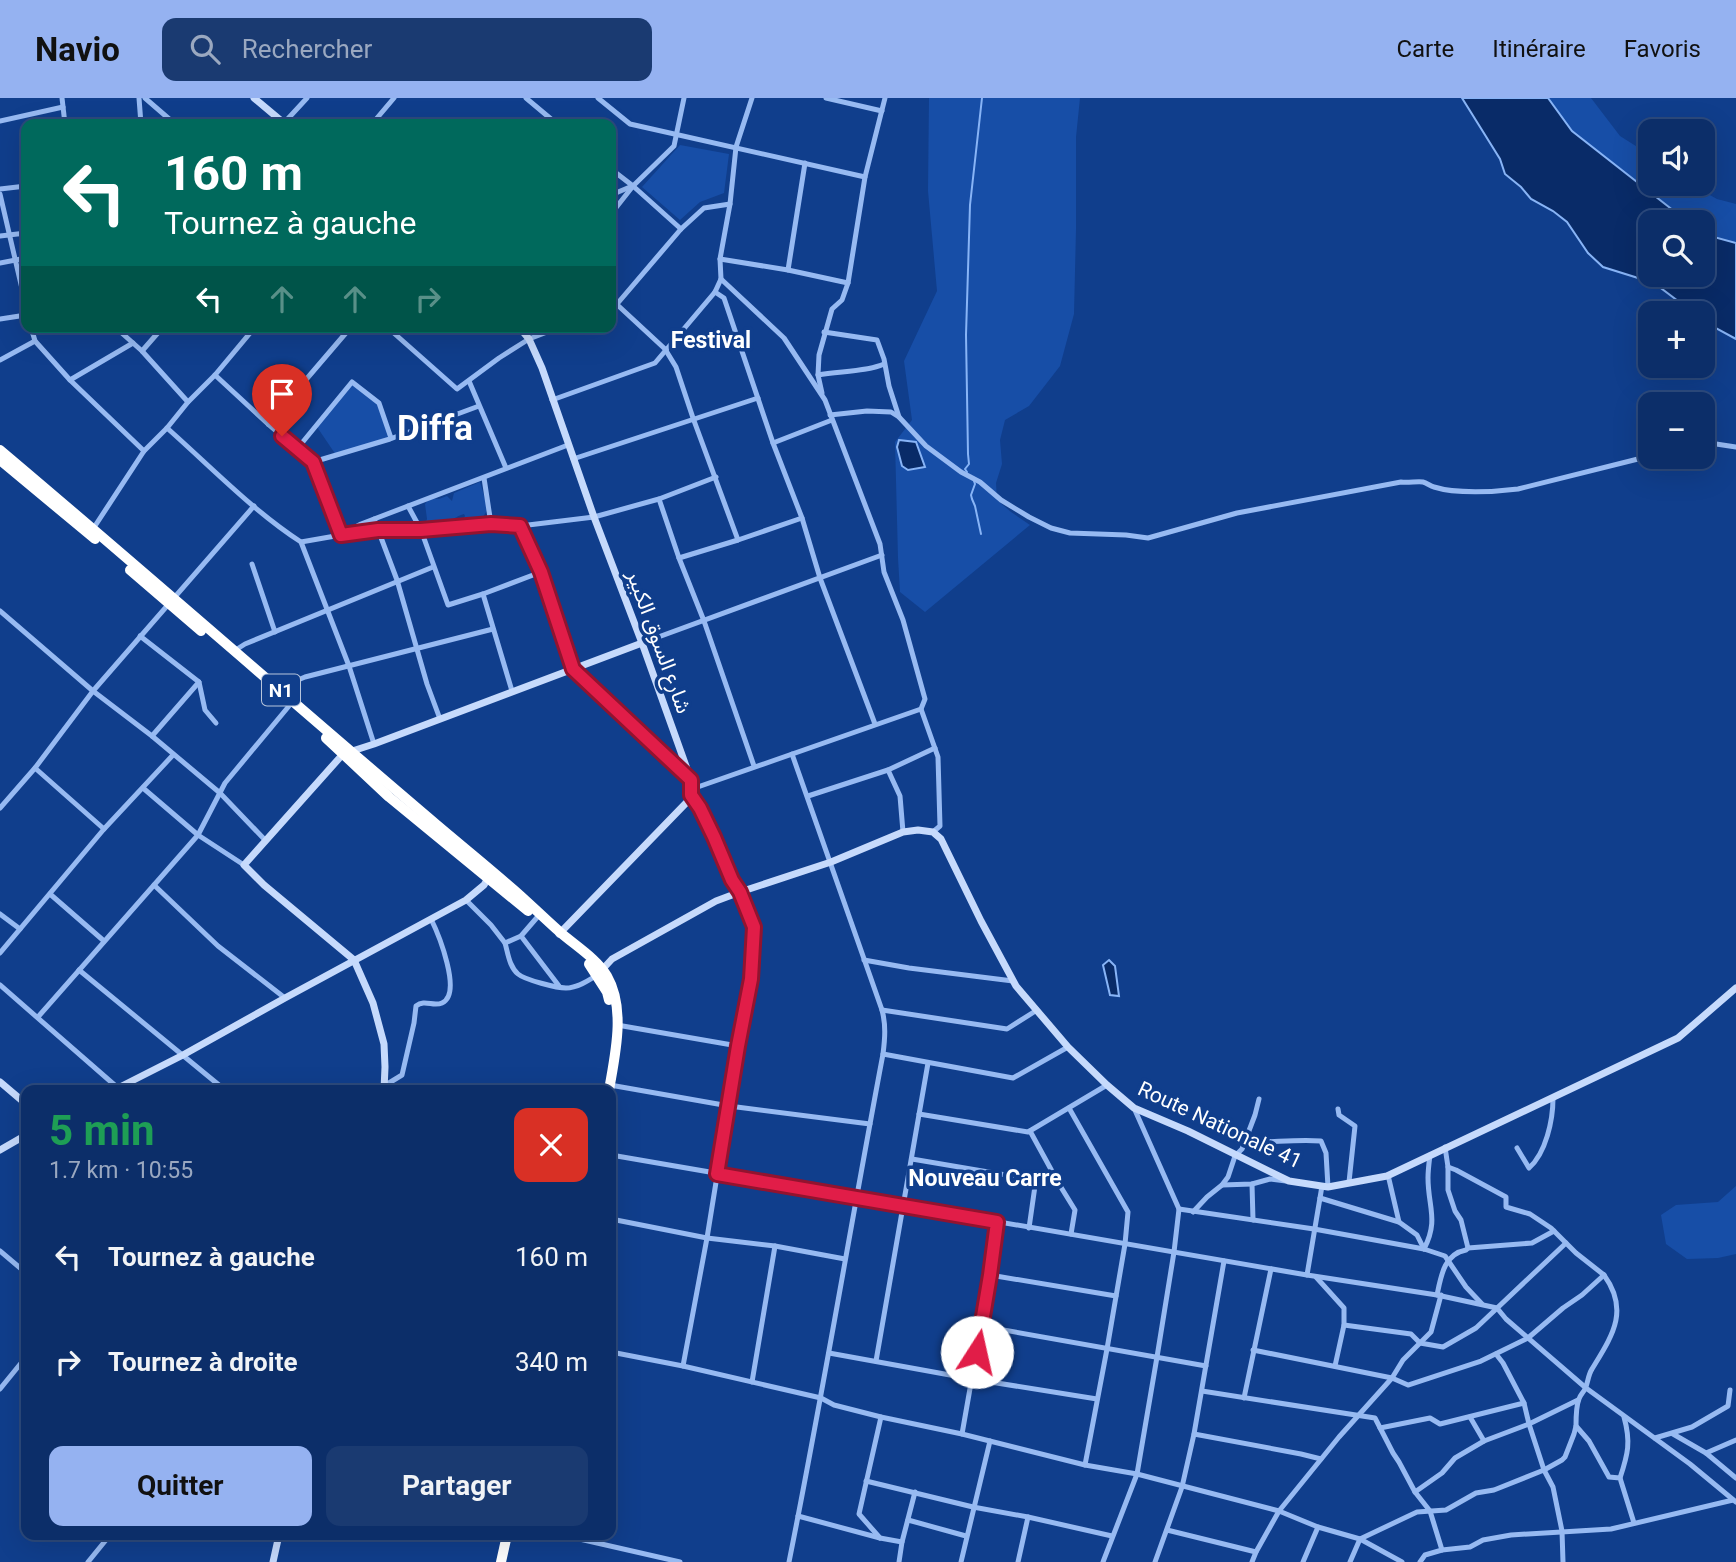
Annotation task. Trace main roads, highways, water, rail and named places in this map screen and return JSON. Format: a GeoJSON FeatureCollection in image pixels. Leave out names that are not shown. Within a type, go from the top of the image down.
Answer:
{"type":"FeatureCollection","features":[{"type":"Feature","properties":{"kind":"highway","name":"N1"},"geometry":{"type":"LineString","coordinates":[[0,450],[289,706],[347,752]]}},
{"type":"Feature","properties":{"kind":"highway","name":"N1"},"geometry":{"type":"LineString","coordinates":[[0,460],[92,532]]}},
{"type":"Feature","properties":{"kind":"highway","name":"N1"},"geometry":{"type":"LineString","coordinates":[[170,601],[279,688],[347,752],[389,797],[491,875],[600,972]]}},
{"type":"Feature","properties":{"kind":"highway"},"geometry":{"type":"LineString","coordinates":[[600,972],[606,975],[618,1008],[607,1085]]}},
{"type":"Feature","properties":{"kind":"highway"},"geometry":{"type":"LineString","coordinates":[[600,972],[611,1009],[607,1085]]}},
{"type":"Feature","properties":{"kind":"highway"},"geometry":{"type":"LineString","coordinates":[[501,1562],[506,1540]]}},
{"type":"Feature","properties":{"kind":"waterway"},"geometry":{"type":"LineString","coordinates":[[967,472],[966,335],[970,205],[982,98]]}},
{"type":"Feature","properties":{"kind":"waterway"},"geometry":{"type":"LineString","coordinates":[[974,481],[971,495],[981,534]]}},
{"type":"Feature","properties":{"kind":"district","name":"Festival"},"geometry":{"type":"Point","coordinates":[711,340]}},
{"type":"Feature","properties":{"kind":"district","name":"Diffa"},"geometry":{"type":"Point","coordinates":[435,428]}},
{"type":"Feature","properties":{"kind":"district","name":"Nouveau Carre"},"geometry":{"type":"Point","coordinates":[985,1178]}}]}
